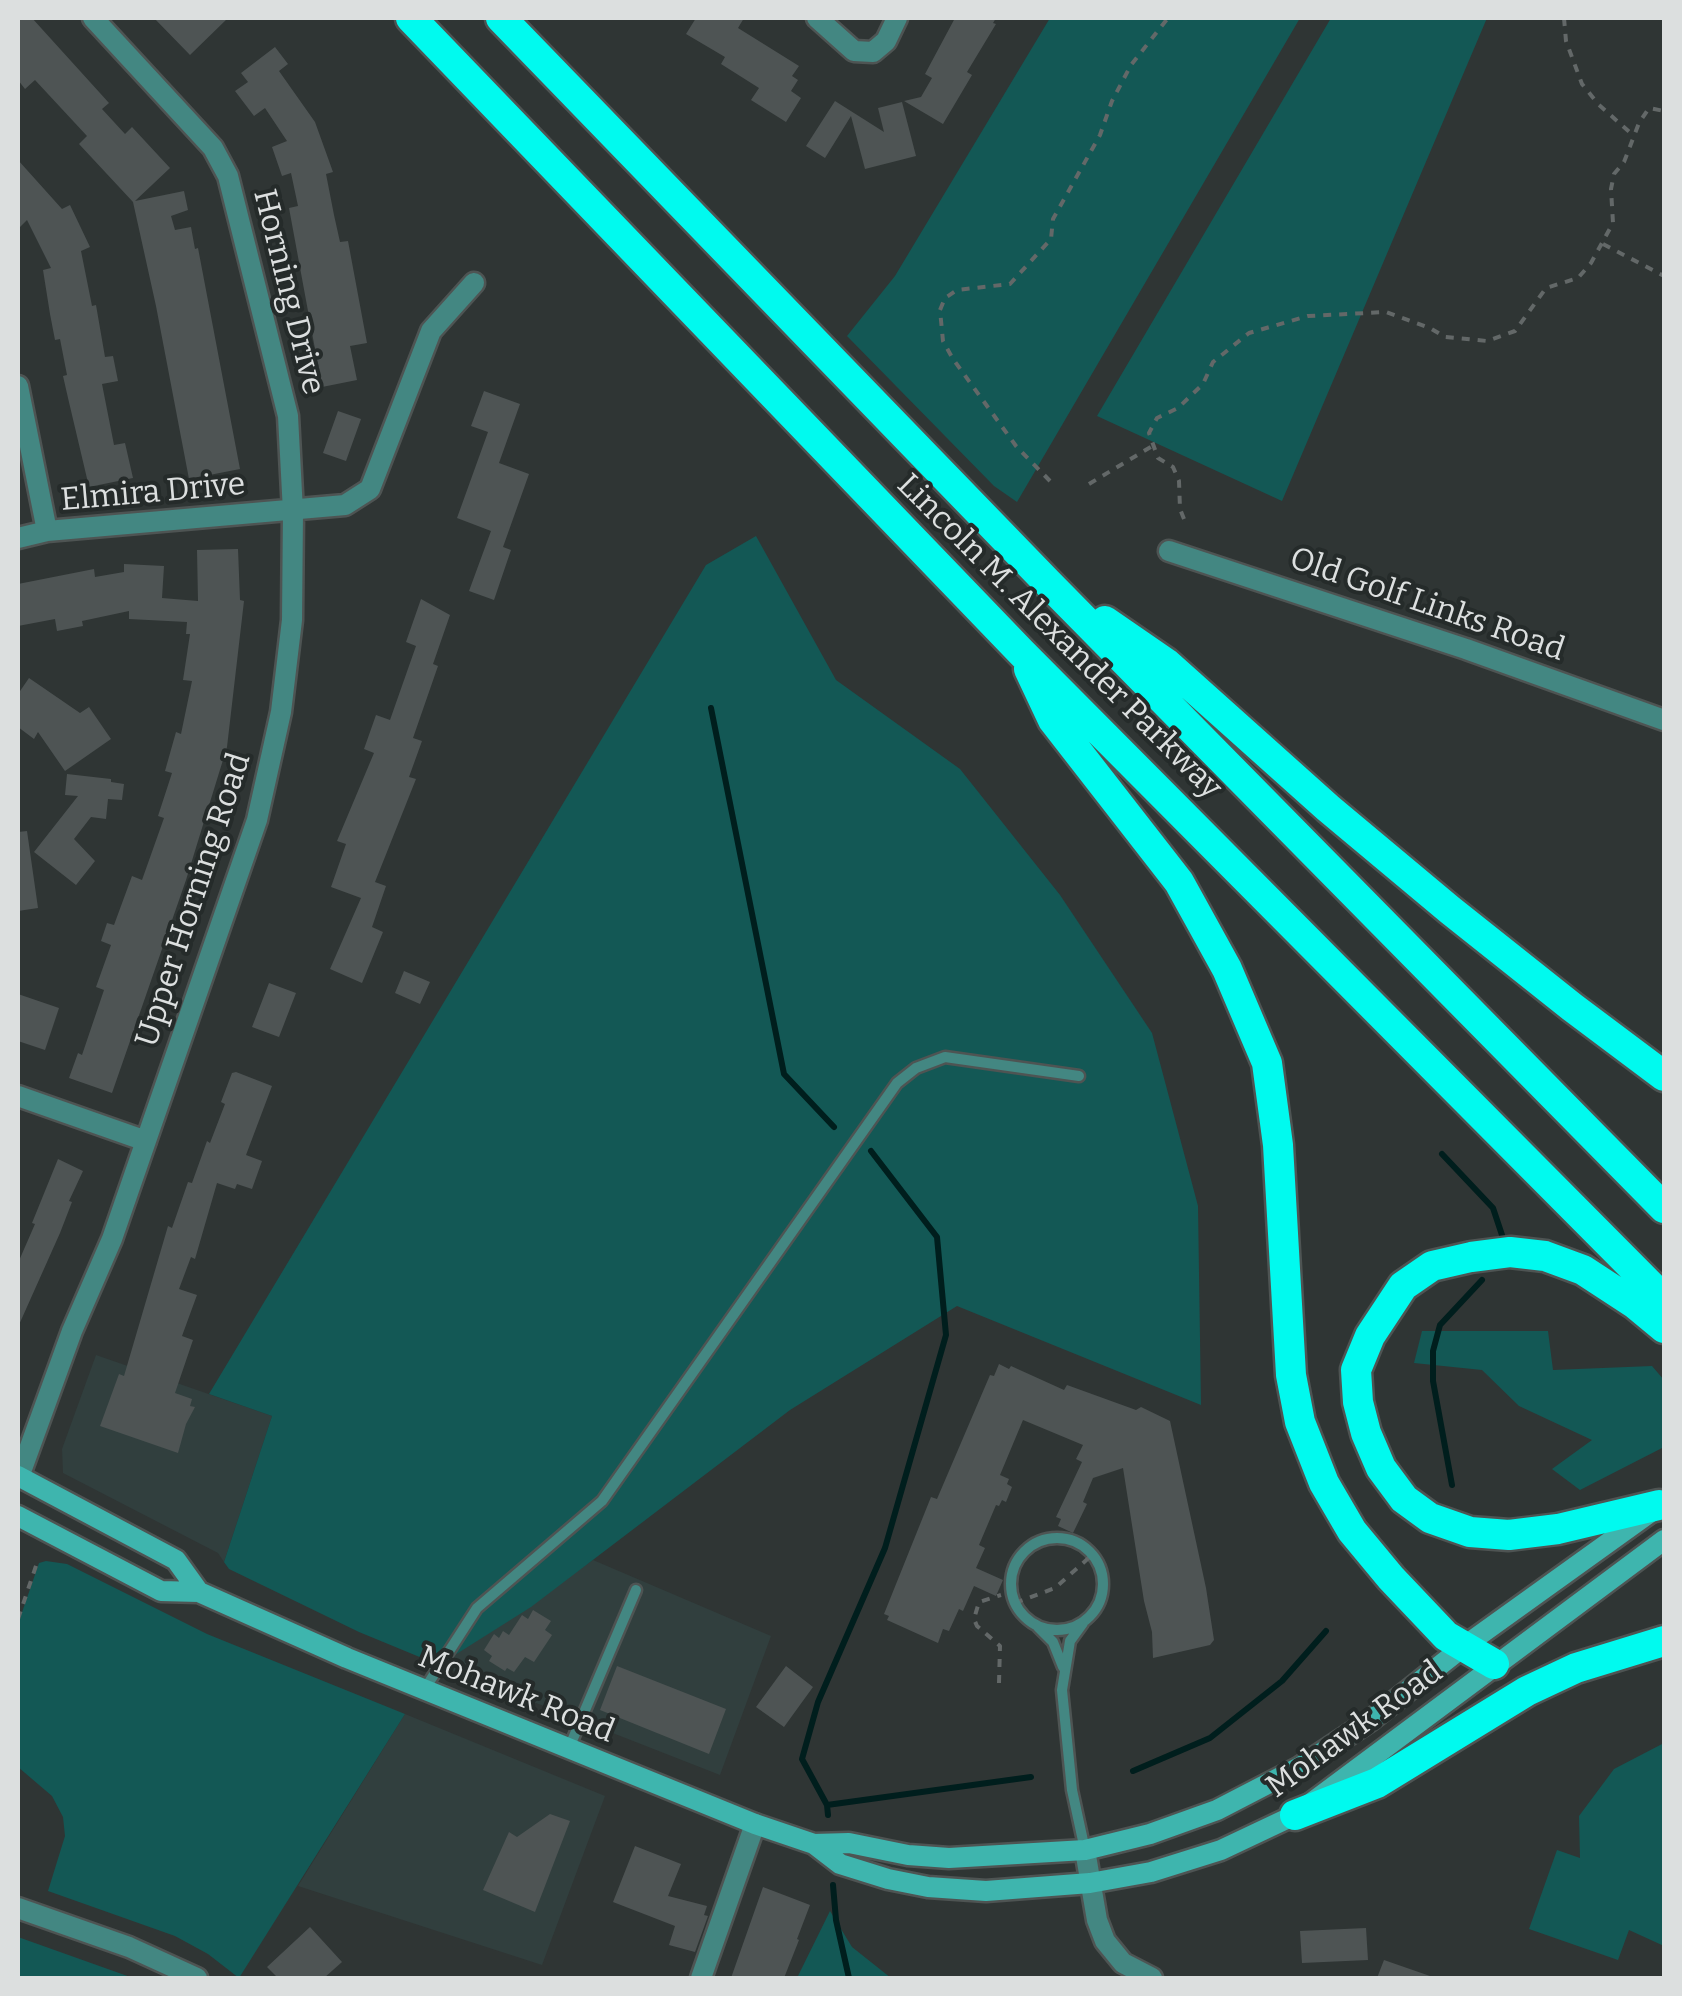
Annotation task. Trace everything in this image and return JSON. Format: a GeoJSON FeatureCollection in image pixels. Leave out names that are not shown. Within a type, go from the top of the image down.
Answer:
{"type":"FeatureCollection","features":[{"type":"Feature","properties":{"kind":"highway","name":"Lincoln M. Alexander Parkway"},"geometry":{"type":"LineString","coordinates":[[411,18],[1021,652],[1664,1300]]}},
{"type":"Feature","properties":{"kind":"highway","name":"Lincoln M. Alexander Parkway"},"geometry":{"type":"LineString","coordinates":[[501,18],[1048,582],[1664,1208]]}},
{"type":"Feature","properties":{"kind":"highway"},"geometry":{"type":"LineString","coordinates":[[1048,582],[1166,663],[1328,808],[1450,910],[1664,1076]]}},
{"type":"Feature","properties":{"kind":"highway"},"geometry":{"type":"LineString","coordinates":[[1021,652],[1053,720],[1179,882],[1227,969],[1266,1063],[1278,1145],[1291,1375],[1300,1422],[1324,1483],[1352,1530],[1391,1578],[1446,1636],[1494,1664]]}},
{"type":"Feature","properties":{"kind":"highway"},"geometry":{"type":"LineString","coordinates":[[1662,1503],[1558,1529],[1509,1535],[1470,1532],[1430,1518],[1404,1499],[1381,1468],[1362,1417],[1356,1370],[1370,1336],[1403,1286],[1432,1266],[1471,1256],[1510,1252],[1545,1256],[1584,1270],[1664,1328]]}},
{"type":"Feature","properties":{"kind":"highway"},"geometry":{"type":"LineString","coordinates":[[1294,1815],[1377,1782],[1527,1691],[1576,1668],[1664,1641]]}},
{"type":"Feature","properties":{"kind":"main road","name":"Mohawk Road"},"geometry":{"type":"LineString","coordinates":[[18,1476],[176,1560],[198,1592]]}},
{"type":"Feature","properties":{"kind":"main road","name":"Mohawk Road"},"geometry":{"type":"LineString","coordinates":[[814,1844],[849,1843],[908,1855],[949,1858],[1085,1850],[1150,1834],[1216,1810],[1300,1767],[1408,1694],[1463,1647],[1662,1503]]}},
{"type":"Feature","properties":{"kind":"main road","name":"Mohawk Road"},"geometry":{"type":"LineString","coordinates":[[18,1516],[161,1592],[198,1592],[424,1690],[755,1824],[814,1844],[840,1864],[928,1887],[986,1892],[1090,1883],[1152,1872],[1221,1850],[1294,1815],[1664,1540]]}},
{"type":"Feature","properties":{"kind":"street","name":"Horning Drive"},"geometry":{"type":"LineString","coordinates":[[93,18],[204,137],[228,176],[288,416],[294,512]]}},
{"type":"Feature","properties":{"kind":"street"},"geometry":{"type":"LineString","coordinates":[[818,18],[854,52],[873,52],[886,41],[897,18]]}},
{"type":"Feature","properties":{"kind":"street"},"geometry":{"type":"LineString","coordinates":[[294,512],[345,505],[370,488],[431,332],[474,283]]}},
{"type":"Feature","properties":{"kind":"street"},"geometry":{"type":"LineString","coordinates":[[18,386],[47,532]]}},
{"type":"Feature","properties":{"kind":"street","name":"Elmira Drive"},"geometry":{"type":"LineString","coordinates":[[18,538],[47,532],[294,512]]}},
{"type":"Feature","properties":{"kind":"street","name":"Upper Horning Road"},"geometry":{"type":"LineString","coordinates":[[18,1476],[72,1330],[112,1239],[257,820],[276,742],[291,635],[294,512]]}},
{"type":"Feature","properties":{"kind":"street","name":"Old Golf Links Road"},"geometry":{"type":"LineString","coordinates":[[1169,551],[1664,720]]}},
{"type":"Feature","properties":{"kind":"street"},"geometry":{"type":"LineString","coordinates":[[18,1096],[146,1141]]}},
{"type":"Feature","properties":{"kind":"street"},"geometry":{"type":"LineString","coordinates":[[701,1978],[755,1824]]}},
{"type":"Feature","properties":{"kind":"street"},"geometry":{"type":"LineString","coordinates":[[1085,1850],[1104,1942],[1124,1963],[1152,1978]]}},
{"type":"Feature","properties":{"kind":"street"},"geometry":{"type":"LineString","coordinates":[[18,1908],[129,1947],[196,1978]]}},
{"type":"Feature","properties":{"kind":"lane"},"geometry":{"type":"LineString","coordinates":[[424,1690],[477,1608],[602,1501],[897,1083],[916,1068],[945,1057],[1078,1076]]}},
{"type":"Feature","properties":{"kind":"lane"},"geometry":{"type":"LineString","coordinates":[[1064,1667],[1053,1642],[1020,1613],[1010,1582],[1013,1566],[1022,1552],[1051,1538],[1073,1540],[1092,1555],[1103,1578],[1102,1596],[1095,1610],[1070,1641],[1062,1690],[1072,1790],[1085,1850]]}},
{"type":"Feature","properties":{"kind":"lane"},"geometry":{"type":"LineString","coordinates":[[569,1749],[636,1590]]}},
{"type":"Feature","properties":{"kind":"lane"},"geometry":{"type":"LineString","coordinates":[[1037,1626],[1053,1631],[1084,1622]]}},
{"type":"Feature","properties":{"kind":"path"},"geometry":{"type":"LineString","coordinates":[[1050,480],[1016,446],[953,359],[942,341],[940,310],[945,298],[957,290],[1010,284],[1051,239],[1053,219],[1100,135],[1112,100],[1131,65],[1168,18]]}},
{"type":"Feature","properties":{"kind":"path"},"geometry":{"type":"LineString","coordinates":[[1564,18],[1566,41],[1582,84],[1634,136]]}},
{"type":"Feature","properties":{"kind":"path"},"geometry":{"type":"LineString","coordinates":[[1184,520],[1180,482],[1173,466],[1158,458],[1149,433],[1157,418],[1186,401],[1203,384],[1213,362],[1249,333],[1308,316],[1386,312],[1445,337],[1487,340],[1515,331],[1546,288],[1578,278],[1603,244],[1613,223],[1610,189],[1614,174],[1624,162],[1649,108],[1664,111]]}},
{"type":"Feature","properties":{"kind":"path"},"geometry":{"type":"LineString","coordinates":[[1603,244],[1664,276]]}},
{"type":"Feature","properties":{"kind":"path"},"geometry":{"type":"LineString","coordinates":[[1090,484],[1154,445]]}},
{"type":"Feature","properties":{"kind":"path"},"geometry":{"type":"LineString","coordinates":[[1014,1603],[1055,1588],[1092,1555]]}},
{"type":"Feature","properties":{"kind":"path"},"geometry":{"type":"LineString","coordinates":[[18,1619],[38,1560]]}},
{"type":"Feature","properties":{"kind":"path"},"geometry":{"type":"LineString","coordinates":[[999,1683],[1000,1646],[974,1619],[979,1602],[1001,1595]]}},
{"type":"Feature","properties":{"kind":"shaded area"},"geometry":{"type":"Polygon","coordinates":[[[1050,18],[1300,18],[1017,502],[994,486],[847,336],[895,276],[1050,18]]]}},
{"type":"Feature","properties":{"kind":"shaded area"},"geometry":{"type":"Polygon","coordinates":[[[1331,18],[1487,18],[1282,501],[1097,416],[1331,18]]]}},
{"type":"Feature","properties":{"kind":"shaded area"},"geometry":{"type":"Polygon","coordinates":[[[756,536],[836,680],[960,769],[1060,895],[1152,1033],[1198,1206],[1201,1405],[957,1306],[790,1410],[531,1607],[439,1665],[359,1632],[229,1569],[224,1562],[272,1416],[209,1394],[706,565],[756,536]]]}},
{"type":"Feature","properties":{"kind":"shaded area"},"geometry":{"type":"Polygon","coordinates":[[[1422,1331],[1548,1331],[1553,1370],[1652,1366],[1664,1380],[1664,1447],[1580,1490],[1552,1469],[1592,1440],[1519,1406],[1482,1370],[1414,1363],[1422,1331]]]}},
{"type":"Feature","properties":{"kind":"shaded area"},"geometry":{"type":"Polygon","coordinates":[[[96,1355],[272,1416],[224,1562],[218,1553],[63,1473],[62,1449],[96,1355]]]}},
{"type":"Feature","properties":{"kind":"shaded area"},"geometry":{"type":"Polygon","coordinates":[[[593,1560],[771,1636],[720,1775],[439,1665],[593,1560]]]}},
{"type":"Feature","properties":{"kind":"shaded area"},"geometry":{"type":"Polygon","coordinates":[[[39,1563],[67,1564],[207,1634],[405,1714],[239,1978],[208,1954],[175,1936],[48,1891],[65,1836],[63,1817],[52,1796],[18,1767],[18,1624],[39,1563]]]}},
{"type":"Feature","properties":{"kind":"shaded area"},"geometry":{"type":"Polygon","coordinates":[[[405,1714],[605,1796],[542,1965],[298,1886],[405,1714]]]}},
{"type":"Feature","properties":{"kind":"shaded area"},"geometry":{"type":"Polygon","coordinates":[[[1664,1743],[1664,1946],[1629,1930],[1618,1960],[1529,1929],[1557,1850],[1580,1858],[1579,1816],[1614,1769],[1664,1743]]]}},
{"type":"Feature","properties":{"kind":"shaded area"},"geometry":{"type":"Polygon","coordinates":[[[830,1911],[852,1947],[891,1978],[797,1978],[830,1911]]]}},
{"type":"Feature","properties":{"kind":"shaded area"},"geometry":{"type":"Polygon","coordinates":[[[18,1937],[119,1973],[133,1978],[18,1978],[18,1937]]]}},
{"type":"Feature","properties":{"kind":"building"},"geometry":{"type":"Polygon","coordinates":[[[18,18],[32,18],[109,103],[102,109],[125,134],[132,127],[170,168],[135,201],[184,191],[188,210],[171,216],[175,230],[191,227],[195,249],[198,248],[240,469],[189,479],[133,202],[79,144],[87,136],[35,80],[25,89],[18,80],[18,18]]]}},
{"type":"Feature","properties":{"kind":"building"},"geometry":{"type":"Polygon","coordinates":[[[154,18],[228,18],[190,55],[154,18]]]}},
{"type":"Feature","properties":{"kind":"building"},"geometry":{"type":"Polygon","coordinates":[[[696,18],[744,18],[738,28],[799,66],[792,76],[798,80],[791,91],[801,98],[786,122],[751,100],[759,88],[721,64],[725,57],[686,34],[696,18]]]}},
{"type":"Feature","properties":{"kind":"building"},"geometry":{"type":"Polygon","coordinates":[[[955,18],[996,18],[996,24],[967,72],[972,75],[943,124],[904,101],[921,97],[932,78],[925,74],[955,18]]]}},
{"type":"Feature","properties":{"kind":"building"},"geometry":{"type":"Polygon","coordinates":[[[275,47],[288,64],[279,71],[315,122],[333,172],[326,174],[334,215],[340,242],[348,241],[367,343],[350,346],[357,380],[322,387],[289,208],[298,206],[291,173],[282,176],[272,147],[287,141],[265,108],[254,116],[235,91],[248,82],[241,73],[275,47]]]}},
{"type":"Feature","properties":{"kind":"building"},"geometry":{"type":"Polygon","coordinates":[[[835,101],[884,132],[878,108],[902,102],[916,156],[865,169],[851,116],[825,158],[806,146],[835,101]]]}},
{"type":"Feature","properties":{"kind":"building"},"geometry":{"type":"Polygon","coordinates":[[[18,160],[62,209],[70,205],[90,247],[81,251],[92,306],[96,305],[105,357],[113,356],[118,381],[102,384],[114,445],[125,443],[133,478],[89,487],[63,376],[67,375],[60,339],[55,340],[50,314],[43,270],[51,268],[27,220],[18,229],[18,160]]]}},
{"type":"Feature","properties":{"kind":"building"},"geometry":{"type":"Polygon","coordinates":[[[484,391],[520,404],[499,463],[529,474],[503,547],[511,550],[494,600],[469,591],[491,531],[457,518],[488,432],[471,426],[484,391]]]}},
{"type":"Feature","properties":{"kind":"building"},"geometry":{"type":"Polygon","coordinates":[[[338,411],[361,419],[346,461],[323,453],[338,411]]]}},
{"type":"Feature","properties":{"kind":"building"},"geometry":{"type":"Polygon","coordinates":[[[238,549],[240,600],[244,601],[227,747],[186,880],[112,1093],[69,1078],[78,1053],[82,1055],[104,990],[96,987],[111,945],[101,941],[107,923],[114,925],[132,876],[142,880],[164,818],[158,816],[172,773],[165,771],[176,732],[181,734],[192,681],[183,680],[190,634],[186,634],[187,622],[129,619],[129,611],[57,631],[55,619],[18,626],[18,584],[94,569],[95,577],[124,572],[124,564],[164,566],[162,598],[198,601],[197,550],[238,549]]]}},
{"type":"Feature","properties":{"kind":"building"},"geometry":{"type":"Polygon","coordinates":[[[421,599],[450,615],[433,664],[438,666],[413,738],[422,741],[409,777],[416,779],[375,882],[386,886],[372,927],[383,932],[362,983],[330,969],[361,898],[331,887],[346,844],[337,841],[374,753],[364,749],[376,715],[390,720],[416,646],[406,642],[421,599]]]}},
{"type":"Feature","properties":{"kind":"building"},"geometry":{"type":"Polygon","coordinates":[[[29,678],[80,713],[89,707],[111,739],[65,771],[38,732],[34,739],[18,727],[18,694],[29,678]]]}},
{"type":"Feature","properties":{"kind":"building"},"geometry":{"type":"Polygon","coordinates":[[[67,774],[124,784],[122,800],[108,799],[106,819],[91,817],[74,839],[95,861],[76,885],[34,852],[78,796],[65,795],[67,774]]]}},
{"type":"Feature","properties":{"kind":"building"},"geometry":{"type":"Polygon","coordinates":[[[27,831],[38,908],[18,911],[18,832],[27,831]]]}},
{"type":"Feature","properties":{"kind":"building"},"geometry":{"type":"Polygon","coordinates":[[[404,971],[430,982],[420,1004],[395,993],[404,971]]]}},
{"type":"Feature","properties":{"kind":"building"},"geometry":{"type":"Polygon","coordinates":[[[269,983],[296,993],[279,1037],[252,1027],[269,983]]]}},
{"type":"Feature","properties":{"kind":"building"},"geometry":{"type":"Polygon","coordinates":[[[18,994],[59,1008],[45,1050],[18,1041],[18,994]]]}},
{"type":"Feature","properties":{"kind":"building"},"geometry":{"type":"Polygon","coordinates":[[[232,1073],[272,1086],[246,1155],[262,1161],[252,1189],[217,1183],[195,1259],[191,1257],[179,1289],[197,1295],[182,1336],[193,1340],[175,1393],[192,1399],[190,1406],[195,1407],[178,1453],[100,1426],[119,1374],[124,1376],[168,1226],[172,1228],[188,1182],[192,1183],[207,1141],[210,1143],[225,1104],[221,1102],[232,1073]]]}},
{"type":"Feature","properties":{"kind":"building"},"geometry":{"type":"Polygon","coordinates":[[[58,1159],[83,1171],[18,1327],[18,1263],[58,1159]]]}},
{"type":"Feature","properties":{"kind":"building"},"geometry":{"type":"Polygon","coordinates":[[[999,1364],[1064,1390],[1067,1385],[1136,1410],[1141,1407],[1170,1421],[1206,1588],[1214,1640],[1210,1645],[1153,1658],[1152,1632],[1123,1468],[1093,1478],[1083,1502],[1087,1504],[1073,1533],[1058,1526],[1061,1519],[1056,1517],[1082,1462],[1076,1459],[1083,1445],[1023,1420],[1000,1475],[1009,1479],[1007,1484],[1012,1487],[1006,1502],[1002,1500],[996,1505],[979,1545],[985,1548],[976,1568],[1003,1580],[996,1596],[974,1586],[963,1611],[959,1609],[949,1631],[943,1629],[938,1643],[887,1620],[889,1616],[884,1614],[931,1497],[937,1499],[990,1375],[994,1376],[999,1364]]]}},
{"type":"Feature","properties":{"kind":"building"},"geometry":{"type":"Polygon","coordinates":[[[533,1610],[551,1621],[545,1630],[552,1635],[534,1662],[525,1657],[514,1672],[489,1661],[492,1656],[484,1650],[494,1634],[499,1638],[503,1631],[509,1635],[522,1615],[528,1619],[533,1610]]]}},
{"type":"Feature","properties":{"kind":"building"},"geometry":{"type":"Polygon","coordinates":[[[617,1666],[726,1709],[709,1754],[600,1710],[617,1666]]]}},
{"type":"Feature","properties":{"kind":"building"},"geometry":{"type":"Polygon","coordinates":[[[786,1666],[813,1687],[784,1727],[756,1707],[786,1666]]]}},
{"type":"Feature","properties":{"kind":"building"},"geometry":{"type":"Polygon","coordinates":[[[550,1814],[570,1821],[535,1912],[483,1890],[509,1832],[517,1837],[550,1814]]]}},
{"type":"Feature","properties":{"kind":"building"},"geometry":{"type":"Polygon","coordinates":[[[635,1846],[681,1864],[668,1896],[707,1906],[704,1915],[708,1916],[695,1952],[669,1945],[675,1926],[613,1902],[635,1846]]]}},
{"type":"Feature","properties":{"kind":"building"},"geometry":{"type":"Polygon","coordinates":[[[763,1887],[810,1905],[799,1940],[784,1978],[731,1978],[763,1887]]]}},
{"type":"Feature","properties":{"kind":"building"},"geometry":{"type":"Polygon","coordinates":[[[310,1927],[342,1962],[324,1978],[278,1978],[267,1967],[310,1927]]]}},
{"type":"Feature","properties":{"kind":"building"},"geometry":{"type":"Polygon","coordinates":[[[1366,1928],[1368,1960],[1302,1963],[1300,1931],[1366,1928]]]}},
{"type":"Feature","properties":{"kind":"building"},"geometry":{"type":"Polygon","coordinates":[[[1384,1960],[1430,1976],[1430,1978],[1377,1978],[1384,1960]]]}},
{"type":"Feature","properties":{"kind":"waterway"},"geometry":{"type":"LineString","coordinates":[[711,708],[784,1074],[834,1127]]}},
{"type":"Feature","properties":{"kind":"waterway"},"geometry":{"type":"LineString","coordinates":[[828,1815],[827,1805],[802,1759],[818,1702],[885,1548],[946,1335],[937,1237],[871,1151]]}},
{"type":"Feature","properties":{"kind":"waterway"},"geometry":{"type":"LineString","coordinates":[[1442,1154],[1493,1208],[1502,1235]]}},
{"type":"Feature","properties":{"kind":"waterway"},"geometry":{"type":"LineString","coordinates":[[1452,1485],[1433,1381],[1433,1351],[1440,1325],[1482,1280]]}},
{"type":"Feature","properties":{"kind":"waterway"},"geometry":{"type":"LineString","coordinates":[[1133,1771],[1210,1738],[1282,1681],[1326,1631]]}},
{"type":"Feature","properties":{"kind":"waterway"},"geometry":{"type":"LineString","coordinates":[[827,1805],[1031,1777]]}},
{"type":"Feature","properties":{"kind":"waterway"},"geometry":{"type":"LineString","coordinates":[[833,1885],[849,1978]]}}]}
